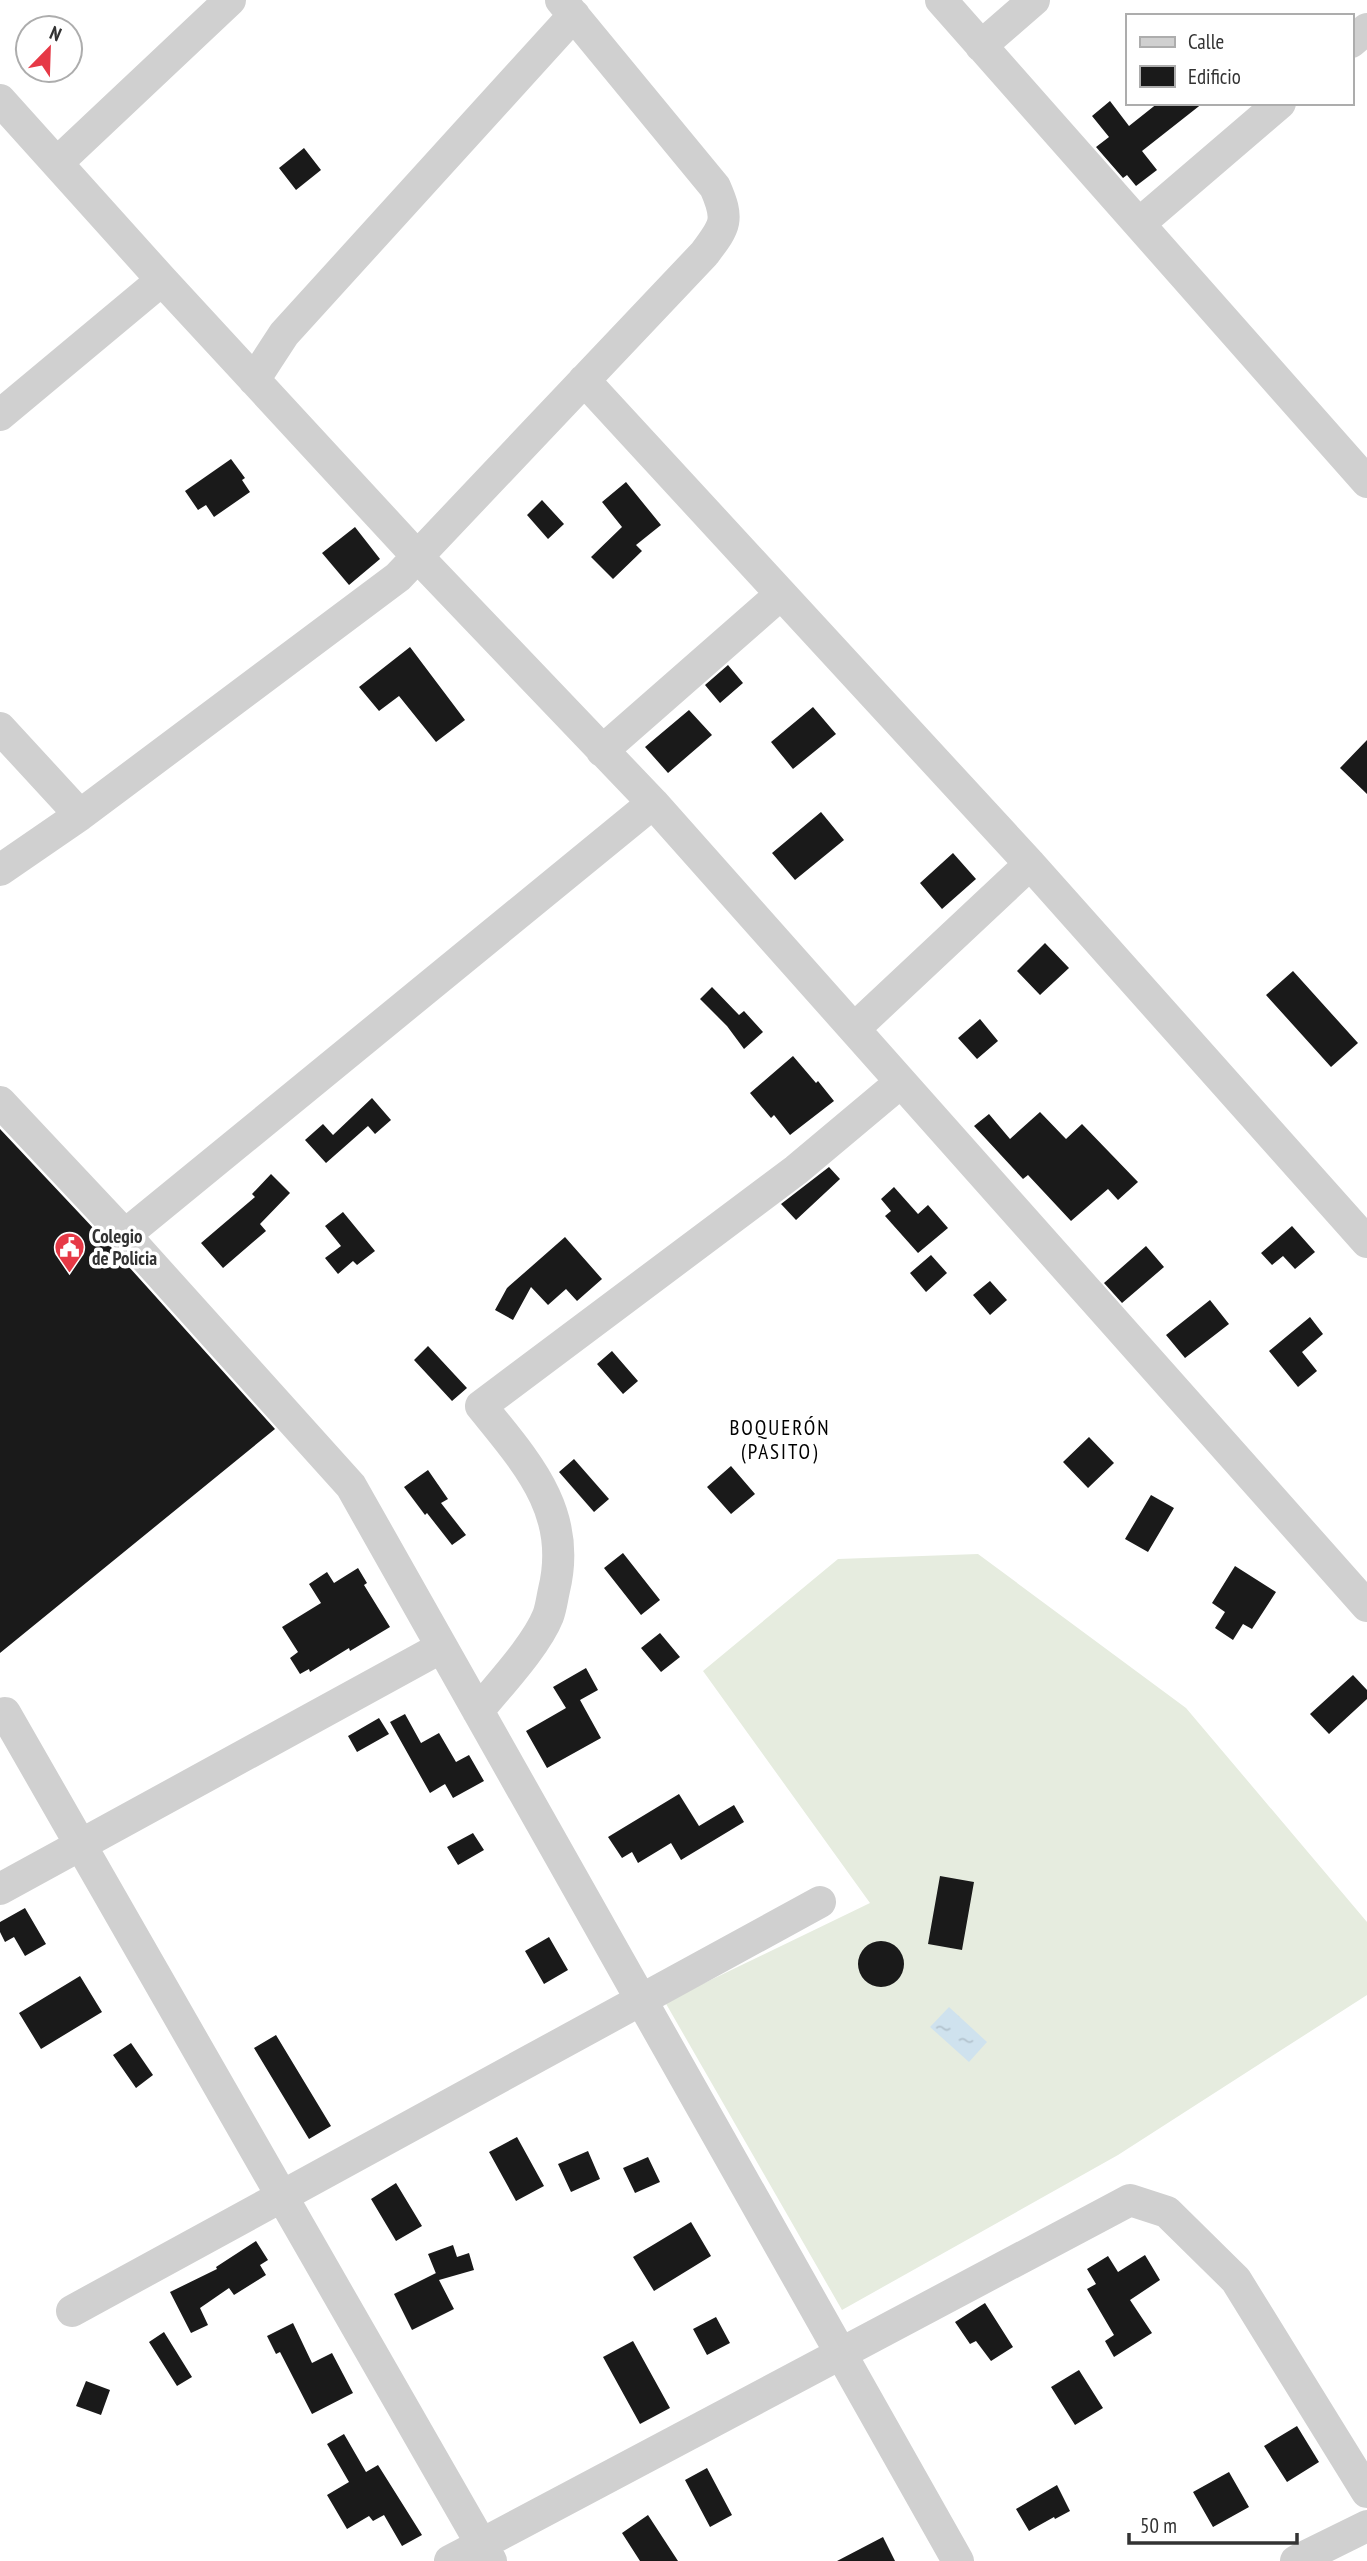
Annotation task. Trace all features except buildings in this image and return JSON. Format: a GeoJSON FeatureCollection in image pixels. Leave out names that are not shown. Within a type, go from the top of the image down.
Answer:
{"type":"FeatureCollection","features":[{"type":"Feature","properties":{"kind":"street"},"geometry":{"type":"LineString","coordinates":[[57,163],[230,0]]}},
{"type":"Feature","properties":{"kind":"street"},"geometry":{"type":"LineString","coordinates":[[941,0],[1367,482]]}},
{"type":"Feature","properties":{"kind":"street"},"geometry":{"type":"LineString","coordinates":[[981,46],[1034,0]]}},
{"type":"Feature","properties":{"kind":"street"},"geometry":{"type":"LineString","coordinates":[[0,870],[80,815],[398,577],[704,254],[720,233],[725,210],[715,187],[567,7],[284,334],[254,380]]}},
{"type":"Feature","properties":{"kind":"street"},"geometry":{"type":"LineString","coordinates":[[1353,40],[1367,29]]}},
{"type":"Feature","properties":{"kind":"street"},"geometry":{"type":"LineString","coordinates":[[0,100],[416,555],[653,803],[1367,1606]]}},
{"type":"Feature","properties":{"kind":"street"},"geometry":{"type":"LineString","coordinates":[[1140,223],[1278,105]]}},
{"type":"Feature","properties":{"kind":"street"},"geometry":{"type":"LineString","coordinates":[[0,415],[162,280]]}},
{"type":"Feature","properties":{"kind":"street"},"geometry":{"type":"LineString","coordinates":[[584,380],[1030,864],[1367,1242]]}},
{"type":"Feature","properties":{"kind":"street"},"geometry":{"type":"LineString","coordinates":[[602,751],[781,594]]}},
{"type":"Feature","properties":{"kind":"street"},"geometry":{"type":"LineString","coordinates":[[0,728],[80,815]]}},
{"type":"Feature","properties":{"kind":"street"},"geometry":{"type":"LineString","coordinates":[[125,1235],[653,803]]}},
{"type":"Feature","properties":{"kind":"street"},"geometry":{"type":"LineString","coordinates":[[854,1029],[1030,864]]}},
{"type":"Feature","properties":{"kind":"street"},"geometry":{"type":"LineString","coordinates":[[478,1710],[529,1646],[547,1617],[557,1578],[559,1540],[548,1499],[526,1461],[481,1406],[796,1170],[901,1082]]}},
{"type":"Feature","properties":{"kind":"street"},"geometry":{"type":"LineString","coordinates":[[0,1102],[125,1235],[351,1486],[958,2561]]}},
{"type":"Feature","properties":{"kind":"street"},"geometry":{"type":"LineString","coordinates":[[0,1889],[442,1647]]}},
{"type":"Feature","properties":{"kind":"street"},"geometry":{"type":"LineString","coordinates":[[5,1713],[487,2553]]}},
{"type":"Feature","properties":{"kind":"street"},"geometry":{"type":"LineString","coordinates":[[72,2311],[820,1902]]}},
{"type":"Feature","properties":{"kind":"street"},"geometry":{"type":"LineString","coordinates":[[450,2561],[487,2553],[840,2353],[1130,2200],[1167,2212],[1236,2280],[1367,2492]]}},
{"type":"Feature","properties":{"kind":"street"},"geometry":{"type":"LineString","coordinates":[[1296,2561],[1367,2526]]}},
{"type":"Feature","properties":{"kind":"shaded area"},"geometry":{"type":"Polygon","coordinates":[[[978,1554],[1186,1708],[1367,1922],[1367,1995],[1118,2155],[842,2310],[665,2002],[870,1903],[703,1671],[838,1559],[978,1554]]]}},
{"type":"Feature","properties":{"kind":"water"},"geometry":{"type":"Polygon","coordinates":[[[949,2007],[987,2042],[969,2062],[930,2027],[949,2007]]]}},
{"type":"Feature","properties":{"kind":"place","name":"Colegio de Policia"},"geometry":{"type":"Point","coordinates":[69,1274]}},
{"type":"Feature","properties":{"kind":"district","name":"BOQUERÓN (PASITO)"},"geometry":{"type":"Point","coordinates":[780,1440]}}]}
